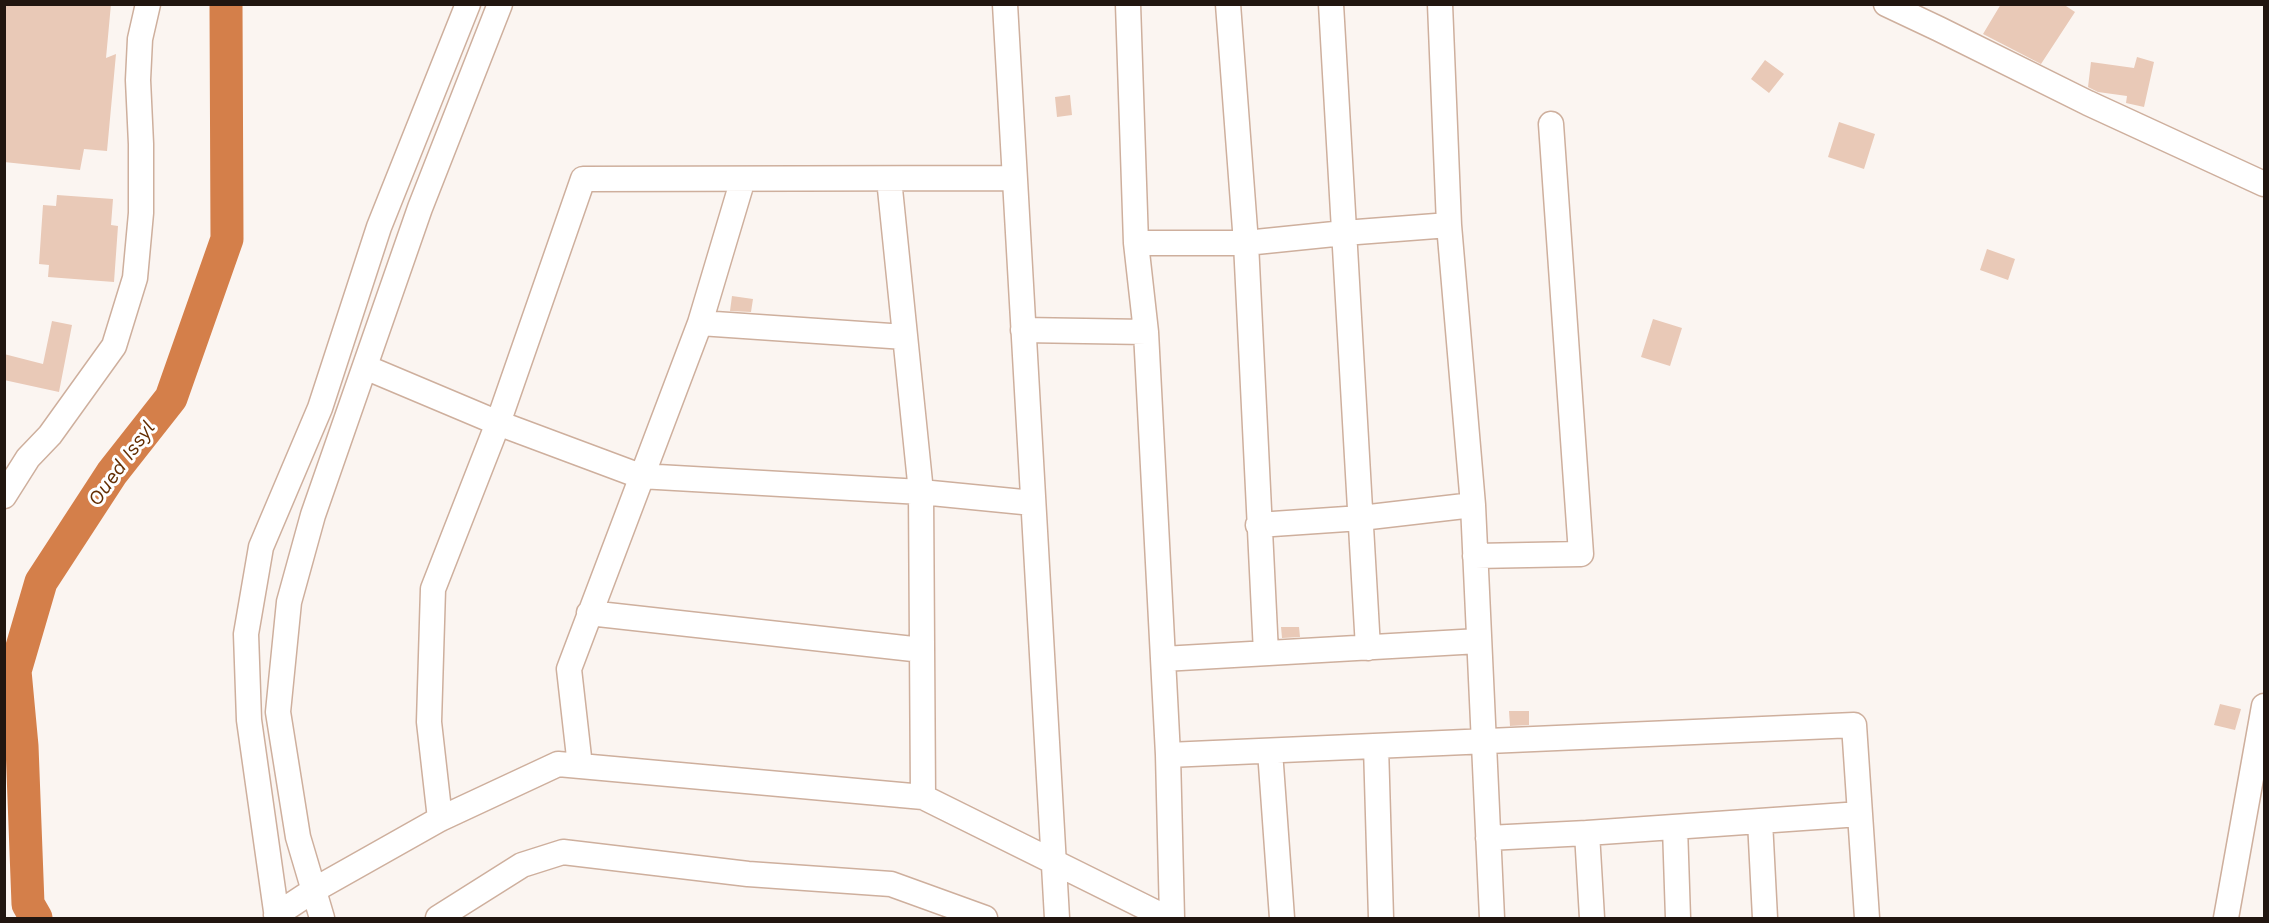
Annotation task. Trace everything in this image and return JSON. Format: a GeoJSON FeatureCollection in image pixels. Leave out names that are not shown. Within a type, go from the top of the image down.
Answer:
{"type":"FeatureCollection","features":[{"type":"Feature","properties":{"kind":"street"},"geometry":{"type":"LineString","coordinates":[[4,496],[28,458],[50,435],[114,346],[135,278],[141,213],[138,80],[140,39],[148,4]]}},
{"type":"Feature","properties":{"kind":"street"},"geometry":{"type":"LineString","coordinates":[[468,4],[379,227],[320,408],[261,547],[246,634],[249,720],[276,916],[314,890],[440,819],[558,764],[923,797],[1054,864],[1167,918]]}},
{"type":"Feature","properties":{"kind":"street"},"geometry":{"type":"LineString","coordinates":[[322,918],[298,837],[278,712],[289,602],[313,514],[420,208],[500,4]]}},
{"type":"Feature","properties":{"kind":"street"},"geometry":{"type":"LineString","coordinates":[[1005,4],[1057,918]]}},
{"type":"Feature","properties":{"kind":"street"},"geometry":{"type":"LineString","coordinates":[[1128,4],[1136,243],[1146,332],[1168,755],[1172,918]]}},
{"type":"Feature","properties":{"kind":"street"},"geometry":{"type":"LineString","coordinates":[[1228,4],[1246,243],[1266,653]]}},
{"type":"Feature","properties":{"kind":"street"},"geometry":{"type":"LineString","coordinates":[[1331,4],[1368,648]]}},
{"type":"Feature","properties":{"kind":"street"},"geometry":{"type":"LineString","coordinates":[[1440,4],[1449,225],[1473,505],[1492,918]]}},
{"type":"Feature","properties":{"kind":"street"},"geometry":{"type":"LineString","coordinates":[[1886,4],[2088,103],[2265,184]]}},
{"type":"Feature","properties":{"kind":"street"},"geometry":{"type":"LineString","coordinates":[[1475,556],[1581,554],[1551,124]]}},
{"type":"Feature","properties":{"kind":"street"},"geometry":{"type":"LineString","coordinates":[[889,178],[921,492],[923,797]]}},
{"type":"Feature","properties":{"kind":"street"},"geometry":{"type":"LineString","coordinates":[[440,819],[429,722],[433,589],[498,423],[583,179],[1014,178]]}},
{"type":"Feature","properties":{"kind":"street"},"geometry":{"type":"LineString","coordinates":[[580,766],[569,669],[640,476],[700,323],[743,179]]}},
{"type":"Feature","properties":{"kind":"street"},"geometry":{"type":"LineString","coordinates":[[1136,243],[1246,243],[1449,225]]}},
{"type":"Feature","properties":{"kind":"street"},"geometry":{"type":"LineString","coordinates":[[700,323],[905,337]]}},
{"type":"Feature","properties":{"kind":"street"},"geometry":{"type":"LineString","coordinates":[[1023,330],[1146,332]]}},
{"type":"Feature","properties":{"kind":"street"},"geometry":{"type":"LineString","coordinates":[[365,367],[498,423],[640,476],[921,492],[1033,503]]}},
{"type":"Feature","properties":{"kind":"street"},"geometry":{"type":"LineString","coordinates":[[1258,525],[1361,518],[1473,505]]}},
{"type":"Feature","properties":{"kind":"street"},"geometry":{"type":"LineString","coordinates":[[589,613],[922,650]]}},
{"type":"Feature","properties":{"kind":"street"},"geometry":{"type":"LineString","coordinates":[[1163,659],[1479,641]]}},
{"type":"Feature","properties":{"kind":"street"},"geometry":{"type":"LineString","coordinates":[[2226,918],[2265,706]]}},
{"type":"Feature","properties":{"kind":"street"},"geometry":{"type":"LineString","coordinates":[[1168,755],[1854,725],[1867,918]]}},
{"type":"Feature","properties":{"kind":"street"},"geometry":{"type":"LineString","coordinates":[[1376,746],[1382,918]]}},
{"type":"Feature","properties":{"kind":"street"},"geometry":{"type":"LineString","coordinates":[[1270,751],[1282,918]]}},
{"type":"Feature","properties":{"kind":"street"},"geometry":{"type":"LineString","coordinates":[[1488,838],[1860,814]]}},
{"type":"Feature","properties":{"kind":"street"},"geometry":{"type":"LineString","coordinates":[[1760,821],[1765,918]]}},
{"type":"Feature","properties":{"kind":"street"},"geometry":{"type":"LineString","coordinates":[[1675,827],[1678,918]]}},
{"type":"Feature","properties":{"kind":"street"},"geometry":{"type":"LineString","coordinates":[[1587,833],[1592,918]]}},
{"type":"Feature","properties":{"kind":"street"},"geometry":{"type":"LineString","coordinates":[[438,918],[522,865],[563,852],[748,874],[891,884],[985,918]]}},
{"type":"Feature","properties":{"kind":"building"},"geometry":{"type":"Polygon","coordinates":[[[4,4],[111,4],[106,58],[116,54],[107,151],[84,149],[80,170],[4,162],[4,4]]]}},
{"type":"Feature","properties":{"kind":"building"},"geometry":{"type":"Polygon","coordinates":[[[2001,4],[2063,4],[2075,12],[2041,64],[1983,34],[2001,4]]]}},
{"type":"Feature","properties":{"kind":"building"},"geometry":{"type":"Polygon","coordinates":[[[2137,57],[2154,62],[2144,107],[2126,103],[2127,96],[2098,92],[2088,87],[2091,62],[2134,68],[2137,57]]]}},
{"type":"Feature","properties":{"kind":"building"},"geometry":{"type":"Polygon","coordinates":[[[1765,60],[1784,74],[1769,93],[1751,79],[1765,60]]]}},
{"type":"Feature","properties":{"kind":"building"},"geometry":{"type":"Polygon","coordinates":[[[1070,95],[1072,115],[1057,117],[1055,97],[1070,95]]]}},
{"type":"Feature","properties":{"kind":"building"},"geometry":{"type":"Polygon","coordinates":[[[1839,122],[1875,134],[1864,169],[1828,157],[1839,122]]]}},
{"type":"Feature","properties":{"kind":"building"},"geometry":{"type":"Polygon","coordinates":[[[57,195],[113,199],[111,225],[118,226],[114,282],[48,277],[49,265],[39,264],[43,205],[56,206],[57,195]]]}},
{"type":"Feature","properties":{"kind":"building"},"geometry":{"type":"Polygon","coordinates":[[[1987,249],[2015,259],[2008,280],[1980,270],[1987,249]]]}},
{"type":"Feature","properties":{"kind":"building"},"geometry":{"type":"Polygon","coordinates":[[[732,296],[753,299],[751,312],[730,311],[732,296]]]}},
{"type":"Feature","properties":{"kind":"building"},"geometry":{"type":"Polygon","coordinates":[[[1653,319],[1682,328],[1670,366],[1641,357],[1653,319]]]}},
{"type":"Feature","properties":{"kind":"building"},"geometry":{"type":"Polygon","coordinates":[[[52,321],[72,325],[59,392],[4,380],[4,354],[43,364],[52,321]]]}},
{"type":"Feature","properties":{"kind":"building"},"geometry":{"type":"Polygon","coordinates":[[[1281,627],[1299,627],[1300,637],[1282,638],[1281,627]]]}},
{"type":"Feature","properties":{"kind":"building"},"geometry":{"type":"Polygon","coordinates":[[[2220,704],[2241,709],[2235,730],[2214,725],[2220,704]]]}},
{"type":"Feature","properties":{"kind":"building"},"geometry":{"type":"Polygon","coordinates":[[[1509,711],[1529,711],[1529,725],[1510,726],[1509,711]]]}},
{"type":"Feature","properties":{"kind":"waterway","name":"Oued Issyl"},"geometry":{"type":"LineString","coordinates":[[36,918],[28,904],[22,746],[15,671],[41,582],[112,473],[171,398],[227,239],[226,4]]}}]}
